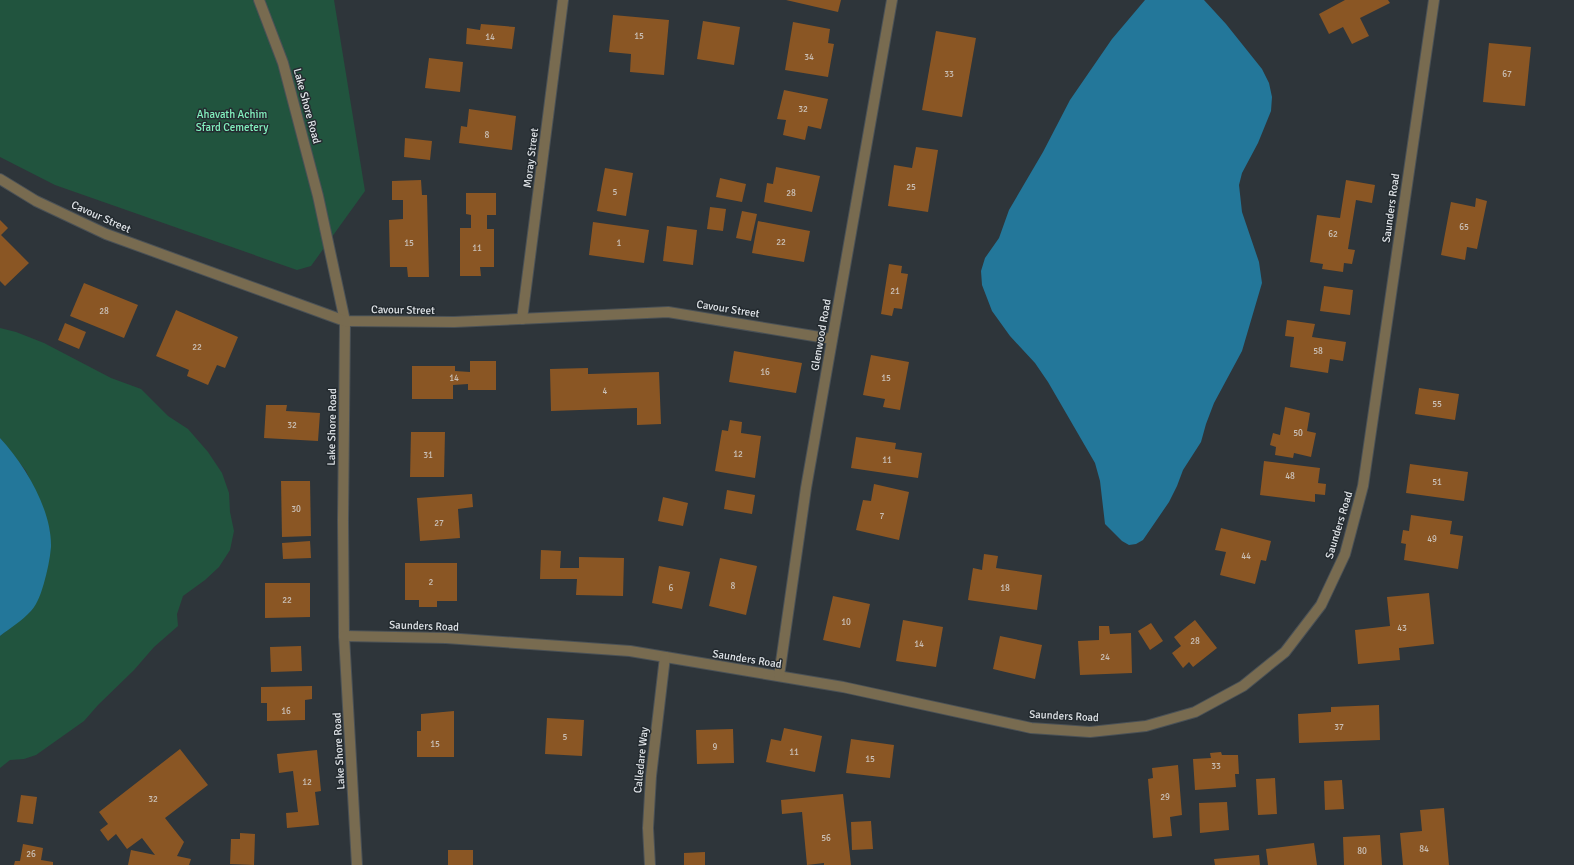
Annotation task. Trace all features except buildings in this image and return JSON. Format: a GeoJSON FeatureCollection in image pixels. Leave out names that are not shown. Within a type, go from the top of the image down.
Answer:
{"type":"FeatureCollection","features":[{"type":"Feature","properties":{"kind":"street","name":"Lake Shore Road"},"geometry":{"type":"LineString","coordinates":[[259,0],[283,63],[318,196],[345,321],[342,521],[344,636],[357,865]]}},
{"type":"Feature","properties":{"kind":"street","name":"Moray Street"},"geometry":{"type":"LineString","coordinates":[[522,319],[564,0]]}},
{"type":"Feature","properties":{"kind":"street","name":"Glenwood Road"},"geometry":{"type":"LineString","coordinates":[[779,676],[806,488],[892,0]]}},
{"type":"Feature","properties":{"kind":"street","name":"Saunders Road"},"geometry":{"type":"LineString","coordinates":[[344,636],[446,638],[630,651],[843,687],[1031,728],[1090,732],[1146,726],[1195,712],[1243,686],[1286,652],[1321,605],[1345,554],[1363,486],[1434,0]]}},
{"type":"Feature","properties":{"kind":"street","name":"Cavour Street"},"geometry":{"type":"LineString","coordinates":[[0,179],[36,201],[106,234],[345,321],[454,322],[668,312],[832,339]]}},
{"type":"Feature","properties":{"kind":"street","name":"Calledare Way"},"geometry":{"type":"LineString","coordinates":[[650,865],[648,828],[650,776],[664,657]]}},
{"type":"Feature","properties":{"kind":"green space","name":"Ahavath Achim Sfard Cemetery"},"geometry":{"type":"Polygon","coordinates":[[[0,0],[334,0],[365,191],[311,266],[297,270],[55,185],[0,157],[0,0]]]}},
{"type":"Feature","properties":{"kind":"green space"},"geometry":{"type":"Polygon","coordinates":[[[0,328],[16,332],[44,343],[111,378],[141,389],[168,416],[188,429],[208,452],[222,473],[229,493],[230,512],[234,531],[230,550],[219,567],[205,580],[183,596],[177,614],[178,626],[154,647],[134,670],[98,705],[84,721],[36,755],[24,759],[10,760],[0,768],[0,636],[31,611],[50,532],[40,502],[26,471],[0,438],[0,328]]]}},
{"type":"Feature","properties":{"kind":"water"},"geometry":{"type":"Polygon","coordinates":[[[1145,0],[1204,0],[1226,24],[1262,69],[1269,83],[1272,97],[1271,111],[1258,143],[1242,173],[1239,185],[1242,212],[1259,262],[1262,283],[1242,351],[1214,403],[1201,442],[1183,470],[1169,502],[1143,540],[1136,544],[1129,545],[1122,541],[1105,524],[1100,481],[1095,463],[1048,382],[1035,363],[1010,336],[992,311],[982,285],[981,271],[985,258],[999,238],[1009,210],[1043,152],[1070,100],[1112,39],[1145,0]]]}},
{"type":"Feature","properties":{"kind":"water"},"geometry":{"type":"Polygon","coordinates":[[[0,438],[19,461],[42,503],[47,518],[51,547],[44,583],[36,605],[24,618],[0,636],[0,438]]]}}]}
